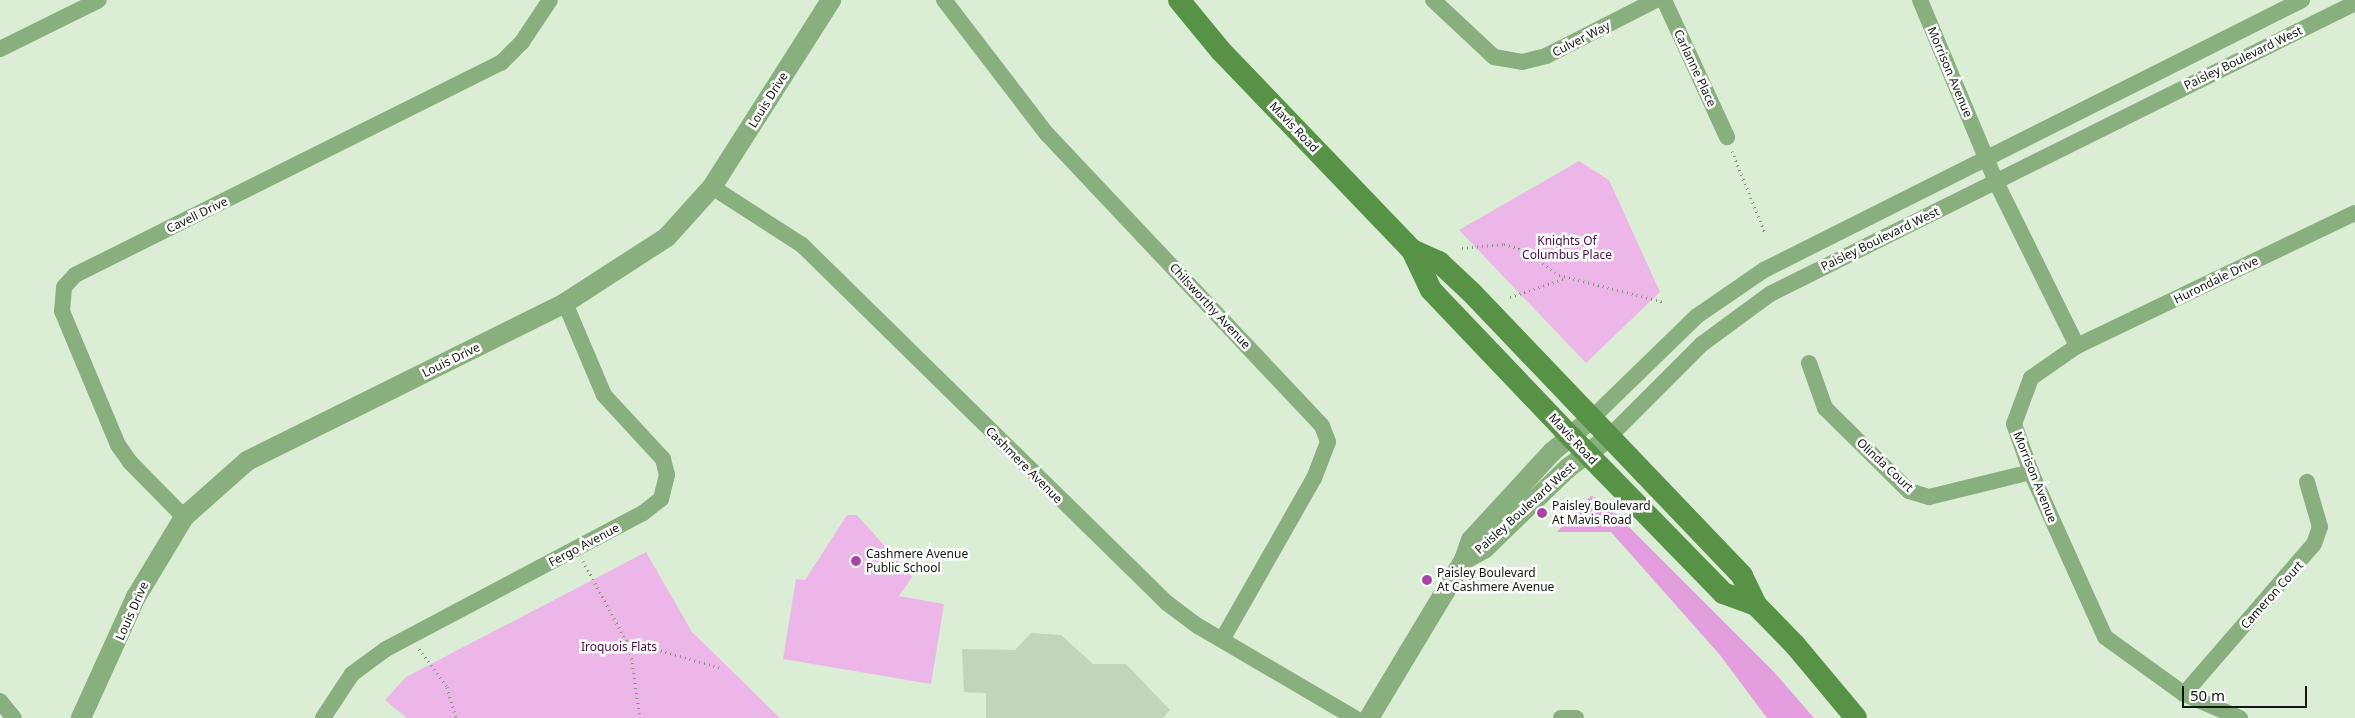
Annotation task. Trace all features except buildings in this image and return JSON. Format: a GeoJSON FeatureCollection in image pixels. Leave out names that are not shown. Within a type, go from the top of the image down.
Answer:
{"type":"FeatureCollection","features":[{"type":"Feature","properties":{"kind":"main road","name":"Mavis Road"},"geometry":{"type":"LineString","coordinates":[[1179,0],[1221,51],[1412,250],[1432,290],[1571,437],[1723,593],[1756,605]]}},
{"type":"Feature","properties":{"kind":"main road","name":"Mavis Road"},"geometry":{"type":"LineString","coordinates":[[1412,250],[1440,262],[1742,576],[1756,605],[1801,651],[1856,718]]}},
{"type":"Feature","properties":{"kind":"street"},"geometry":{"type":"LineString","coordinates":[[0,49],[99,0]]}},
{"type":"Feature","properties":{"kind":"street","name":"Cavell Drive"},"geometry":{"type":"LineString","coordinates":[[184,517],[118,445],[62,311],[64,287],[75,275],[501,63],[522,42],[550,0]]}},
{"type":"Feature","properties":{"kind":"street","name":"Louis Drive"},"geometry":{"type":"LineString","coordinates":[[81,718],[136,597],[184,517],[247,460],[565,303],[666,237],[712,187],[831,0]]}},
{"type":"Feature","properties":{"kind":"street","name":"Chilsworthy Avenue"},"geometry":{"type":"LineString","coordinates":[[944,0],[1047,134],[1322,426],[1328,442],[1314,478],[1222,640]]}},
{"type":"Feature","properties":{"kind":"street","name":"Culver Way"},"geometry":{"type":"LineString","coordinates":[[1433,0],[1494,57],[1522,62],[1546,56],[1656,0]]}},
{"type":"Feature","properties":{"kind":"street","name":"Carlanne Place"},"geometry":{"type":"LineString","coordinates":[[1664,0],[1727,137]]}},
{"type":"Feature","properties":{"kind":"street","name":"Morrison Avenue"},"geometry":{"type":"LineString","coordinates":[[1920,0],[1996,182],[2077,346],[2031,378],[2023,394],[2014,424],[2031,472],[2104,638],[2184,694],[2240,718]]}},
{"type":"Feature","properties":{"kind":"street","name":"Paisley Boulevard West"},"geometry":{"type":"LineString","coordinates":[[1369,718],[1464,560],[1471,540],[1501,505],[1571,437],[1690,322],[1723,296],[1779,261],[2302,0]]}},
{"type":"Feature","properties":{"kind":"street","name":"Paisley Boulevard West"},"geometry":{"type":"LineString","coordinates":[[1464,560],[1484,549],[1587,453],[1608,438],[1702,344],[1749,307],[2355,3]]}},
{"type":"Feature","properties":{"kind":"street","name":"Cashmere Avenue"},"geometry":{"type":"LineString","coordinates":[[712,187],[802,245],[1122,561],[1167,603],[1222,640],[1355,718]]}},
{"type":"Feature","properties":{"kind":"street","name":"Hurondale Drive"},"geometry":{"type":"LineString","coordinates":[[2077,346],[2355,213]]}},
{"type":"Feature","properties":{"kind":"street","name":"Fergo Avenue"},"geometry":{"type":"LineString","coordinates":[[323,718],[352,674],[386,649],[576,550],[643,513],[661,499],[667,475],[663,459],[604,395],[565,303]]}},
{"type":"Feature","properties":{"kind":"street","name":"Olinda Court"},"geometry":{"type":"LineString","coordinates":[[1809,363],[1825,408],[1909,491],[1929,498],[2031,472]]}},
{"type":"Feature","properties":{"kind":"street","name":"Cameron Court"},"geometry":{"type":"LineString","coordinates":[[2184,694],[2305,559],[2314,544],[2320,527],[2307,482]]}},
{"type":"Feature","properties":{"kind":"street"},"geometry":{"type":"LineString","coordinates":[[0,701],[14,718]]}},
{"type":"Feature","properties":{"kind":"street"},"geometry":{"type":"LineString","coordinates":[[1560,718],[1576,718]]}},
{"type":"Feature","properties":{"kind":"path"},"geometry":{"type":"LineString","coordinates":[[1727,137],[1765,233]]}},
{"type":"Feature","properties":{"kind":"path"},"geometry":{"type":"LineString","coordinates":[[1462,248],[1504,244],[1519,248],[1560,275],[1568,278],[1664,302]]}},
{"type":"Feature","properties":{"kind":"path"},"geometry":{"type":"LineString","coordinates":[[1510,298],[1568,278]]}},
{"type":"Feature","properties":{"kind":"path"},"geometry":{"type":"LineString","coordinates":[[576,550],[627,641],[640,718]]}},
{"type":"Feature","properties":{"kind":"path"},"geometry":{"type":"LineString","coordinates":[[409,637],[447,687],[456,718]]}},
{"type":"Feature","properties":{"kind":"path"},"geometry":{"type":"LineString","coordinates":[[627,641],[722,668]]}},
{"type":"Feature","properties":{"kind":"green space","name":"Knights Of Columbus Place"},"geometry":{"type":"Polygon","coordinates":[[[1579,161],[1609,180],[1660,292],[1586,363],[1459,230],[1579,161]]]}},
{"type":"Feature","properties":{"kind":"green space"},"geometry":{"type":"Polygon","coordinates":[[[847,515],[857,515],[912,577],[899,596],[944,604],[931,684],[783,659],[796,579],[805,580],[847,515]]]}},
{"type":"Feature","properties":{"kind":"green space","name":"Iroquois Flats"},"geometry":{"type":"Polygon","coordinates":[[[646,552],[692,632],[780,718],[407,718],[385,700],[406,677],[646,552]]]}},
{"type":"Feature","properties":{"kind":"shaded area"},"geometry":{"type":"Polygon","coordinates":[[[1591,496],[1603,501],[1774,672],[1814,718],[1767,718],[1720,655],[1611,532],[1557,532],[1591,496]]]}},
{"type":"Feature","properties":{"kind":"place","name":"Paisley Boulevard At Mavis Road"},"geometry":{"type":"Point","coordinates":[1542,513]}},
{"type":"Feature","properties":{"kind":"place","name":"Cashmere Avenue Public School"},"geometry":{"type":"Point","coordinates":[856,561]}},
{"type":"Feature","properties":{"kind":"place","name":"Paisley Boulevard At Cashmere Avenue"},"geometry":{"type":"Point","coordinates":[1427,580]}}]}
